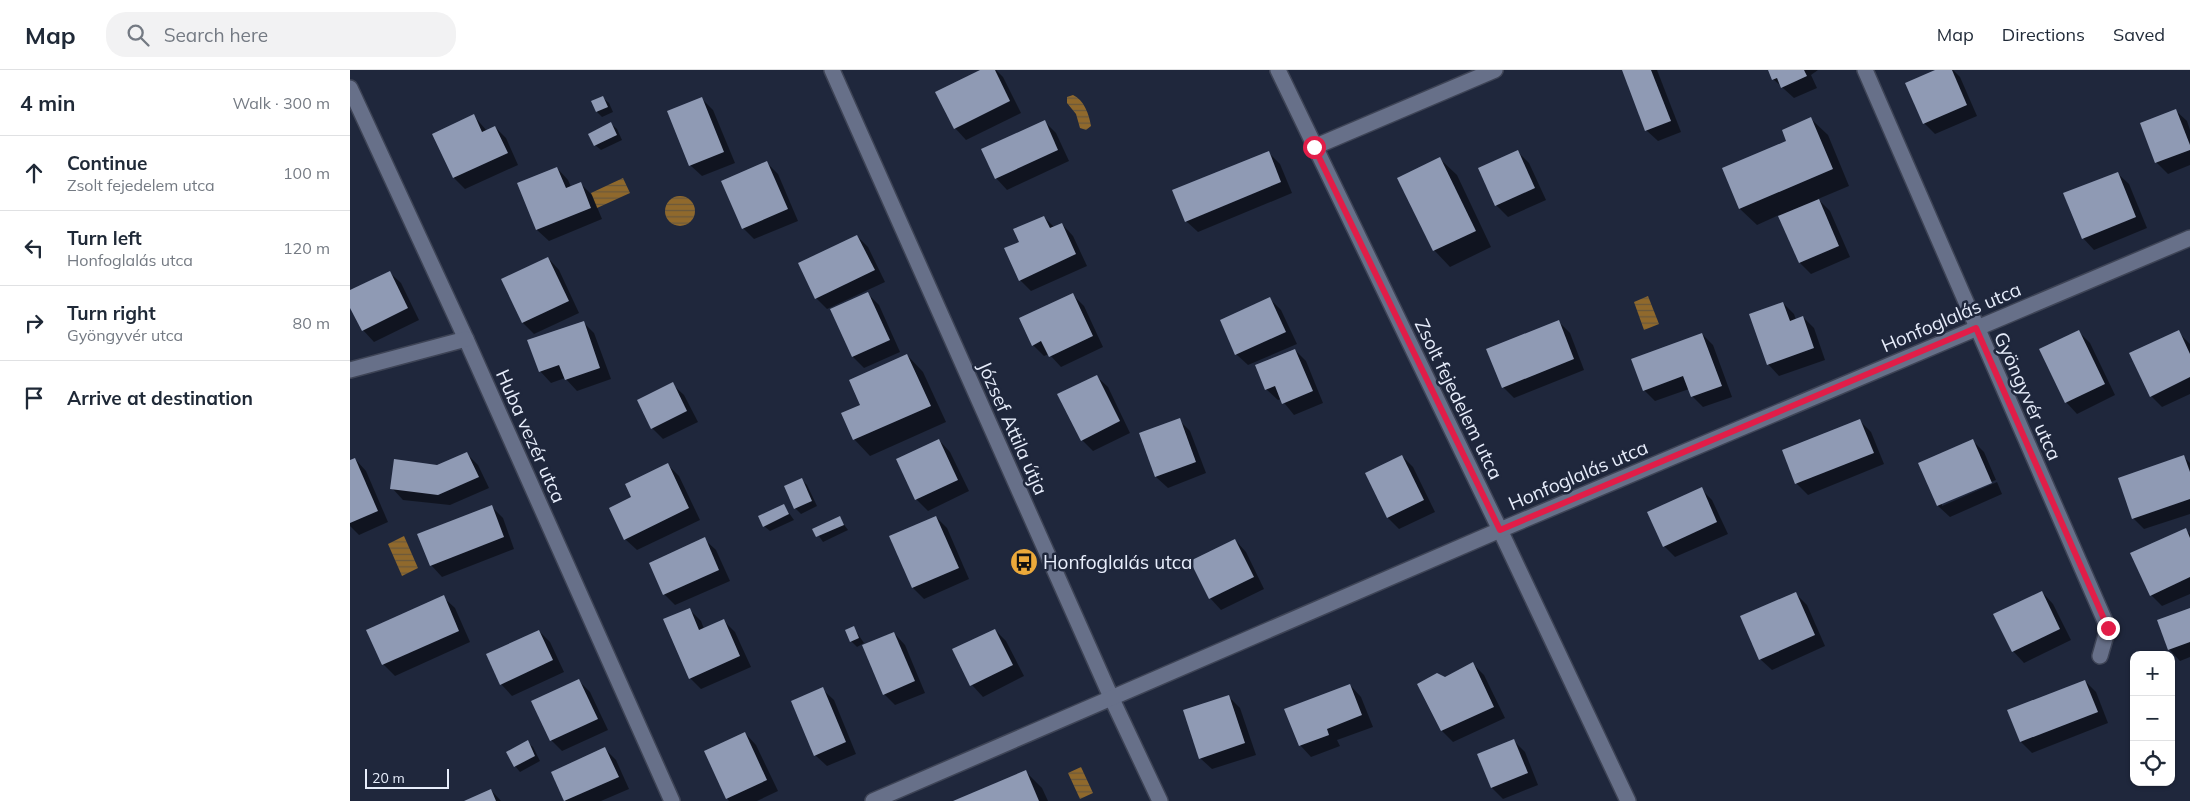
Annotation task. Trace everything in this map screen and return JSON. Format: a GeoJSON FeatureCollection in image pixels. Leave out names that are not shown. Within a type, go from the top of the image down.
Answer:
{"type":"FeatureCollection","features":[{"type":"Feature","properties":{"kind":"street","name":"József Attila útja"},"geometry":{"type":"LineString","coordinates":[[832,70],[1111,697],[1160,801]]}},
{"type":"Feature","properties":{"kind":"street","name":"Zsolt fejedelem utca"},"geometry":{"type":"LineString","coordinates":[[1278,70],[1500,530],[1628,801]]}},
{"type":"Feature","properties":{"kind":"street"},"geometry":{"type":"LineString","coordinates":[[1314,147],[1495,70]]}},
{"type":"Feature","properties":{"kind":"street","name":"Gyöngyvér utca"},"geometry":{"type":"LineString","coordinates":[[1865,70],[2108,628],[2100,656]]}},
{"type":"Feature","properties":{"kind":"street","name":"Huba vezér utca"},"geometry":{"type":"LineString","coordinates":[[350,88],[466,339],[672,801]]}},
{"type":"Feature","properties":{"kind":"street","name":"Honfoglalás utca"},"geometry":{"type":"LineString","coordinates":[[873,801],[1500,530],[2190,238]]}},
{"type":"Feature","properties":{"kind":"street"},"geometry":{"type":"LineString","coordinates":[[350,370],[466,339]]}},
{"type":"Feature","properties":{"kind":"shaded area"},"geometry":{"type":"Polygon","coordinates":[[[1073,95],[1080,100],[1087,112],[1091,126],[1086,130],[1080,128],[1076,114],[1067,103],[1067,97],[1073,95]]]}},
{"type":"Feature","properties":{"kind":"shaded area"},"geometry":{"type":"Polygon","coordinates":[[[623,178],[630,193],[597,208],[591,193],[623,178]]]}},
{"type":"Feature","properties":{"kind":"shaded area"},"geometry":{"type":"Polygon","coordinates":[[[680,196],[686,197],[694,205],[694,217],[686,225],[680,226],[674,225],[666,217],[665,211],[666,205],[674,197],[680,196]]]}},
{"type":"Feature","properties":{"kind":"shaded area"},"geometry":{"type":"Polygon","coordinates":[[[1648,296],[1659,324],[1644,330],[1634,302],[1648,296]]]}},
{"type":"Feature","properties":{"kind":"shaded area"},"geometry":{"type":"Polygon","coordinates":[[[404,536],[418,568],[402,576],[388,544],[404,536]]]}},
{"type":"Feature","properties":{"kind":"shaded area"},"geometry":{"type":"Polygon","coordinates":[[[1081,767],[1093,793],[1080,799],[1068,773],[1081,767]]]}},
{"type":"Feature","properties":{"kind":"building"},"geometry":{"type":"Polygon","coordinates":[[[980,70],[995,70],[1010,101],[954,129],[935,92],[980,70]]]}},
{"type":"Feature","properties":{"kind":"building"},"geometry":{"type":"Polygon","coordinates":[[[1622,70],[1651,70],[1671,121],[1645,131],[1622,70]]]}},
{"type":"Feature","properties":{"kind":"building"},"geometry":{"type":"Polygon","coordinates":[[[1768,70],[1804,70],[1807,76],[1781,88],[1777,78],[1772,80],[1768,70]]]}},
{"type":"Feature","properties":{"kind":"building"},"geometry":{"type":"Polygon","coordinates":[[[1935,70],[1952,70],[1967,105],[1923,124],[1905,83],[1935,70]]]}},
{"type":"Feature","properties":{"kind":"building"},"geometry":{"type":"Polygon","coordinates":[[[603,96],[608,107],[596,112],[591,101],[603,96]]]}},
{"type":"Feature","properties":{"kind":"building"},"geometry":{"type":"Polygon","coordinates":[[[702,97],[724,152],[689,166],[667,111],[702,97]]]}},
{"type":"Feature","properties":{"kind":"building"},"geometry":{"type":"Polygon","coordinates":[[[2176,109],[2190,145],[2190,150],[2155,163],[2140,123],[2176,109]]]}},
{"type":"Feature","properties":{"kind":"building"},"geometry":{"type":"Polygon","coordinates":[[[474,114],[482,132],[495,126],[508,153],[453,178],[432,134],[474,114]]]}},
{"type":"Feature","properties":{"kind":"building"},"geometry":{"type":"Polygon","coordinates":[[[1811,117],[1833,169],[1739,209],[1722,168],[1786,141],[1782,130],[1811,117]]]}},
{"type":"Feature","properties":{"kind":"building"},"geometry":{"type":"Polygon","coordinates":[[[1045,120],[1058,150],[995,179],[981,149],[1045,120]]]}},
{"type":"Feature","properties":{"kind":"building"},"geometry":{"type":"Polygon","coordinates":[[[611,122],[617,135],[594,146],[588,134],[611,122]]]}},
{"type":"Feature","properties":{"kind":"building"},"geometry":{"type":"Polygon","coordinates":[[[1518,150],[1535,188],[1495,206],[1478,168],[1518,150]]]}},
{"type":"Feature","properties":{"kind":"building"},"geometry":{"type":"Polygon","coordinates":[[[1269,151],[1281,182],[1185,222],[1172,190],[1269,151]]]}},
{"type":"Feature","properties":{"kind":"building"},"geometry":{"type":"Polygon","coordinates":[[[1440,157],[1476,231],[1433,251],[1397,178],[1440,157]]]}},
{"type":"Feature","properties":{"kind":"building"},"geometry":{"type":"Polygon","coordinates":[[[767,161],[788,209],[742,229],[721,181],[767,161]]]}},
{"type":"Feature","properties":{"kind":"building"},"geometry":{"type":"Polygon","coordinates":[[[557,167],[566,188],[581,182],[591,208],[536,230],[517,183],[557,167]]]}},
{"type":"Feature","properties":{"kind":"building"},"geometry":{"type":"Polygon","coordinates":[[[2118,172],[2136,217],[2082,239],[2063,193],[2118,172]]]}},
{"type":"Feature","properties":{"kind":"building"},"geometry":{"type":"Polygon","coordinates":[[[1819,199],[1839,246],[1799,263],[1778,216],[1819,199]]]}},
{"type":"Feature","properties":{"kind":"building"},"geometry":{"type":"Polygon","coordinates":[[[1044,216],[1050,228],[1062,223],[1076,254],[1019,281],[1004,248],[1019,242],[1013,229],[1044,216]]]}},
{"type":"Feature","properties":{"kind":"building"},"geometry":{"type":"Polygon","coordinates":[[[857,235],[875,270],[815,299],[798,263],[857,235]]]}},
{"type":"Feature","properties":{"kind":"building"},"geometry":{"type":"Polygon","coordinates":[[[548,257],[569,301],[522,323],[501,279],[548,257]]]}},
{"type":"Feature","properties":{"kind":"building"},"geometry":{"type":"Polygon","coordinates":[[[390,271],[408,308],[362,331],[350,308],[350,290],[390,271]]]}},
{"type":"Feature","properties":{"kind":"building"},"geometry":{"type":"Polygon","coordinates":[[[868,292],[890,340],[852,357],[830,309],[868,292]]]}},
{"type":"Feature","properties":{"kind":"building"},"geometry":{"type":"Polygon","coordinates":[[[1073,293],[1093,336],[1049,357],[1041,341],[1032,346],[1019,318],[1073,293]]]}},
{"type":"Feature","properties":{"kind":"building"},"geometry":{"type":"Polygon","coordinates":[[[1270,297],[1286,332],[1235,355],[1220,320],[1270,297]]]}},
{"type":"Feature","properties":{"kind":"building"},"geometry":{"type":"Polygon","coordinates":[[[1783,302],[1790,321],[1803,316],[1814,348],[1767,365],[1749,314],[1783,302]]]}},
{"type":"Feature","properties":{"kind":"building"},"geometry":{"type":"Polygon","coordinates":[[[1559,320],[1574,359],[1502,388],[1486,349],[1559,320]]]}},
{"type":"Feature","properties":{"kind":"building"},"geometry":{"type":"Polygon","coordinates":[[[584,321],[600,368],[565,380],[559,365],[539,372],[527,340],[584,321]]]}},
{"type":"Feature","properties":{"kind":"building"},"geometry":{"type":"Polygon","coordinates":[[[2079,330],[2105,384],[2065,403],[2039,349],[2079,330]]]}},
{"type":"Feature","properties":{"kind":"building"},"geometry":{"type":"Polygon","coordinates":[[[2179,330],[2190,354],[2190,377],[2150,397],[2129,353],[2179,330]]]}},
{"type":"Feature","properties":{"kind":"building"},"geometry":{"type":"Polygon","coordinates":[[[1702,333],[1722,386],[1691,397],[1683,376],[1643,391],[1631,359],[1702,333]]]}},
{"type":"Feature","properties":{"kind":"building"},"geometry":{"type":"Polygon","coordinates":[[[1295,349],[1313,391],[1282,404],[1275,386],[1265,390],[1255,365],[1295,349]]]}},
{"type":"Feature","properties":{"kind":"building"},"geometry":{"type":"Polygon","coordinates":[[[907,354],[931,406],[853,440],[841,413],[860,405],[849,380],[907,354]]]}},
{"type":"Feature","properties":{"kind":"building"},"geometry":{"type":"Polygon","coordinates":[[[1097,375],[1120,421],[1081,441],[1057,394],[1097,375]]]}},
{"type":"Feature","properties":{"kind":"building"},"geometry":{"type":"Polygon","coordinates":[[[673,382],[687,411],[651,429],[637,400],[673,382]]]}},
{"type":"Feature","properties":{"kind":"building"},"geometry":{"type":"Polygon","coordinates":[[[1180,418],[1196,462],[1155,477],[1139,433],[1180,418]]]}},
{"type":"Feature","properties":{"kind":"building"},"geometry":{"type":"Polygon","coordinates":[[[1860,419],[1874,453],[1795,484],[1782,450],[1860,419]]]}},
{"type":"Feature","properties":{"kind":"building"},"geometry":{"type":"Polygon","coordinates":[[[939,439],[958,480],[915,500],[896,459],[939,439]]]}},
{"type":"Feature","properties":{"kind":"building"},"geometry":{"type":"Polygon","coordinates":[[[1973,439],[1992,483],[1937,506],[1918,463],[1973,439]]]}},
{"type":"Feature","properties":{"kind":"building"},"geometry":{"type":"Polygon","coordinates":[[[467,452],[479,477],[438,495],[390,489],[394,459],[437,465],[467,452]]]}},
{"type":"Feature","properties":{"kind":"building"},"geometry":{"type":"Polygon","coordinates":[[[1402,455],[1424,500],[1387,518],[1365,473],[1402,455]]]}},
{"type":"Feature","properties":{"kind":"building"},"geometry":{"type":"Polygon","coordinates":[[[2184,455],[2190,472],[2190,499],[2132,519],[2118,478],[2184,455]]]}},
{"type":"Feature","properties":{"kind":"building"},"geometry":{"type":"Polygon","coordinates":[[[355,458],[378,511],[350,523],[350,460],[355,458]]]}},
{"type":"Feature","properties":{"kind":"building"},"geometry":{"type":"Polygon","coordinates":[[[668,463],[689,508],[624,540],[609,508],[631,497],[625,484],[668,463]]]}},
{"type":"Feature","properties":{"kind":"building"},"geometry":{"type":"Polygon","coordinates":[[[802,478],[812,501],[794,509],[784,486],[802,478]]]}},
{"type":"Feature","properties":{"kind":"building"},"geometry":{"type":"Polygon","coordinates":[[[1702,487],[1717,522],[1663,547],[1647,512],[1702,487]]]}},
{"type":"Feature","properties":{"kind":"building"},"geometry":{"type":"Polygon","coordinates":[[[784,504],[789,514],[763,527],[758,516],[784,504]]]}},
{"type":"Feature","properties":{"kind":"building"},"geometry":{"type":"Polygon","coordinates":[[[492,505],[504,537],[430,566],[417,534],[492,505]]]}},
{"type":"Feature","properties":{"kind":"building"},"geometry":{"type":"Polygon","coordinates":[[[840,516],[844,525],[816,537],[812,529],[840,516]]]}},
{"type":"Feature","properties":{"kind":"building"},"geometry":{"type":"Polygon","coordinates":[[[936,516],[959,568],[912,588],[889,536],[936,516]]]}},
{"type":"Feature","properties":{"kind":"building"},"geometry":{"type":"Polygon","coordinates":[[[2186,528],[2190,538],[2190,577],[2150,596],[2130,553],[2186,528]]]}},
{"type":"Feature","properties":{"kind":"building"},"geometry":{"type":"Polygon","coordinates":[[[705,537],[719,570],[663,595],[649,563],[705,537]]]}},
{"type":"Feature","properties":{"kind":"building"},"geometry":{"type":"Polygon","coordinates":[[[1235,539],[1254,577],[1209,599],[1190,561],[1235,539]]]}},
{"type":"Feature","properties":{"kind":"building"},"geometry":{"type":"Polygon","coordinates":[[[2042,591],[2060,629],[2012,652],[1993,614],[2042,591]]]}},
{"type":"Feature","properties":{"kind":"building"},"geometry":{"type":"Polygon","coordinates":[[[1796,592],[1815,635],[1759,660],[1740,616],[1796,592]]]}},
{"type":"Feature","properties":{"kind":"building"},"geometry":{"type":"Polygon","coordinates":[[[444,595],[459,631],[382,665],[366,630],[444,595]]]}},
{"type":"Feature","properties":{"kind":"building"},"geometry":{"type":"Polygon","coordinates":[[[690,608],[699,630],[724,619],[740,656],[689,679],[663,619],[690,608]]]}},
{"type":"Feature","properties":{"kind":"building"},"geometry":{"type":"Polygon","coordinates":[[[2190,608],[2190,642],[2168,650],[2157,620],[2190,608]]]}},
{"type":"Feature","properties":{"kind":"building"},"geometry":{"type":"Polygon","coordinates":[[[854,626],[859,638],[850,642],[845,630],[854,626]]]}},
{"type":"Feature","properties":{"kind":"building"},"geometry":{"type":"Polygon","coordinates":[[[995,629],[1013,665],[970,686],[952,649],[995,629]]]}},
{"type":"Feature","properties":{"kind":"building"},"geometry":{"type":"Polygon","coordinates":[[[539,630],[553,660],[500,685],[486,654],[539,630]]]}},
{"type":"Feature","properties":{"kind":"building"},"geometry":{"type":"Polygon","coordinates":[[[894,632],[915,681],[883,695],[862,645],[894,632]]]}},
{"type":"Feature","properties":{"kind":"building"},"geometry":{"type":"Polygon","coordinates":[[[1473,662],[1494,707],[1441,731],[1417,684],[1437,673],[1445,677],[1473,662]]]}},
{"type":"Feature","properties":{"kind":"building"},"geometry":{"type":"Polygon","coordinates":[[[579,679],[598,719],[550,741],[531,701],[579,679]]]}},
{"type":"Feature","properties":{"kind":"building"},"geometry":{"type":"Polygon","coordinates":[[[2085,680],[2098,712],[2020,742],[2007,710],[2085,680]]]}},
{"type":"Feature","properties":{"kind":"building"},"geometry":{"type":"Polygon","coordinates":[[[1350,684],[1362,715],[1327,729],[1329,735],[1299,746],[1284,709],[1350,684]]]}},
{"type":"Feature","properties":{"kind":"building"},"geometry":{"type":"Polygon","coordinates":[[[823,687],[846,742],[814,756],[791,701],[823,687]]]}},
{"type":"Feature","properties":{"kind":"building"},"geometry":{"type":"Polygon","coordinates":[[[1229,695],[1245,743],[1199,759],[1183,710],[1229,695]]]}},
{"type":"Feature","properties":{"kind":"building"},"geometry":{"type":"Polygon","coordinates":[[[745,732],[767,780],[726,799],[704,751],[745,732]]]}},
{"type":"Feature","properties":{"kind":"building"},"geometry":{"type":"Polygon","coordinates":[[[1514,739],[1528,773],[1491,788],[1477,754],[1514,739]]]}},
{"type":"Feature","properties":{"kind":"building"},"geometry":{"type":"Polygon","coordinates":[[[528,740],[535,756],[514,767],[506,752],[528,740]]]}},
{"type":"Feature","properties":{"kind":"building"},"geometry":{"type":"Polygon","coordinates":[[[605,747],[619,777],[564,801],[551,772],[605,747]]]}},
{"type":"Feature","properties":{"kind":"building"},"geometry":{"type":"Polygon","coordinates":[[[1026,770],[1039,801],[953,801],[1026,770]]]}},
{"type":"Feature","properties":{"kind":"building"},"geometry":{"type":"Polygon","coordinates":[[[491,789],[496,801],[464,801],[491,789]]]}},
{"type":"Feature","properties":{"kind":"place","name":"Honfoglalás utca"},"geometry":{"type":"Point","coordinates":[1024,562]}},
{"type":"Feature","properties":{"kind":"route"},"geometry":{"type":"LineString","coordinates":[[1314,147],[1500,530],[1976,328],[2108,628]]}}]}
